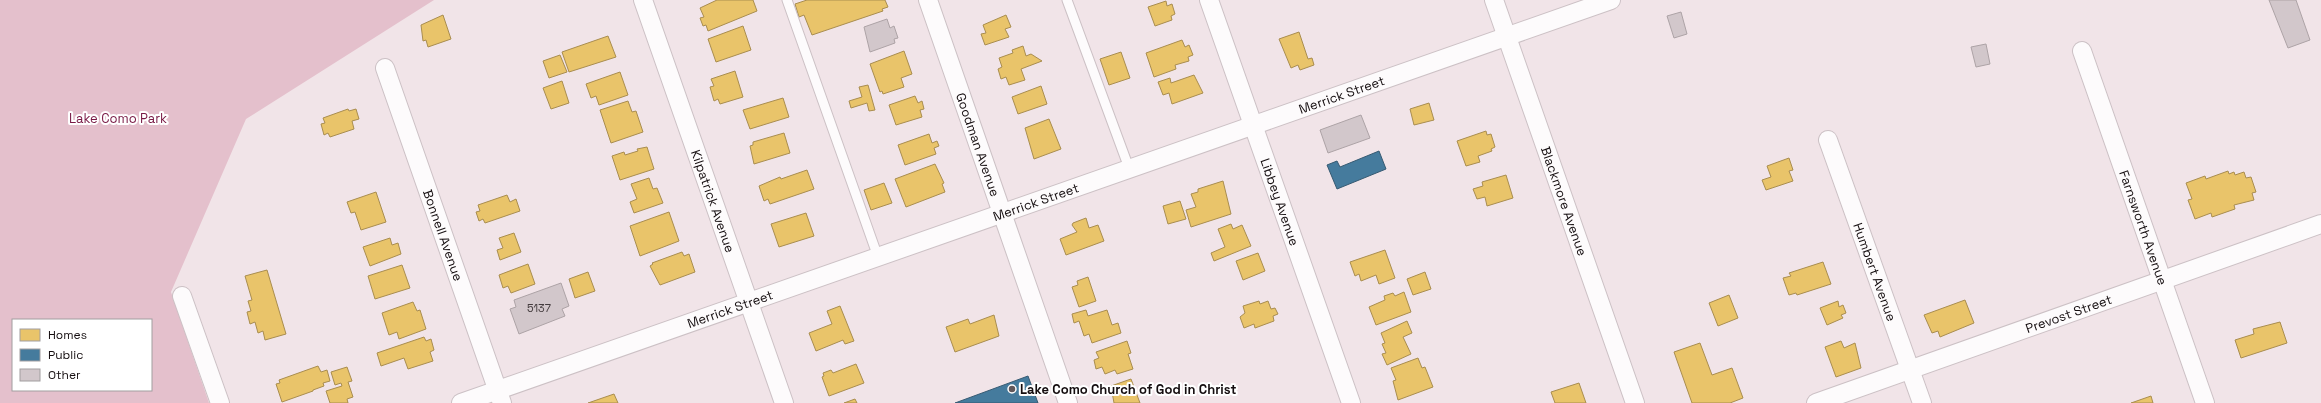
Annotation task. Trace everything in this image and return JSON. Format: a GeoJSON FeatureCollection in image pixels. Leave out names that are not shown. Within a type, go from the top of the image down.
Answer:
{"type":"FeatureCollection","features":[{"type":"Feature","properties":{"kind":"street","name":"Kilpatrick Avenue"},"geometry":{"type":"LineString","coordinates":[[642,0],[784,403]]}},
{"type":"Feature","properties":{"kind":"street","name":"Goodman Avenue"},"geometry":{"type":"LineString","coordinates":[[928,0],[1068,403]]}},
{"type":"Feature","properties":{"kind":"street","name":"Libbey Avenue"},"geometry":{"type":"LineString","coordinates":[[1209,0],[1351,403]]}},
{"type":"Feature","properties":{"kind":"street","name":"Blackmore Avenue"},"geometry":{"type":"LineString","coordinates":[[1494,0],[1635,403]]}},
{"type":"Feature","properties":{"kind":"street","name":"Merrick Street"},"geometry":{"type":"LineString","coordinates":[[461,403],[500,397],[748,302],[1611,0]]}},
{"type":"Feature","properties":{"kind":"street","name":"Farnsworth Avenue"},"geometry":{"type":"LineString","coordinates":[[2082,52],[2205,403]]}},
{"type":"Feature","properties":{"kind":"street","name":"Bonnell Avenue"},"geometry":{"type":"LineString","coordinates":[[385,68],[500,397]]}},
{"type":"Feature","properties":{"kind":"street","name":"Humbert Avenue"},"geometry":{"type":"LineString","coordinates":[[1828,140],[1922,403]]}},
{"type":"Feature","properties":{"kind":"street","name":"Prevost Street"},"geometry":{"type":"LineString","coordinates":[[1816,403],[2321,224]]}},
{"type":"Feature","properties":{"kind":"street"},"geometry":{"type":"LineString","coordinates":[[182,296],[220,403]]}},
{"type":"Feature","properties":{"kind":"lane"},"geometry":{"type":"LineString","coordinates":[[787,0],[878,257]]}},
{"type":"Feature","properties":{"kind":"lane"},"geometry":{"type":"LineString","coordinates":[[1067,0],[1129,168]]}},
{"type":"Feature","properties":{"kind":"green space","name":"Lake Como Park"},"geometry":{"type":"Polygon","coordinates":[[[0,0],[434,0],[246,119],[171,292],[209,403],[0,403],[0,0]]]}},
{"type":"Feature","properties":{"kind":"building: Homes"},"geometry":{"type":"Polygon","coordinates":[[[717,0],[753,0],[757,11],[708,31],[706,25],[703,26],[700,18],[704,17],[700,8],[717,0]]]}},
{"type":"Feature","properties":{"kind":"building: Homes"},"geometry":{"type":"Polygon","coordinates":[[[807,0],[885,0],[888,7],[882,9],[883,11],[812,35],[804,15],[799,17],[795,4],[807,0]]]}},
{"type":"Feature","properties":{"kind":"building: Homes"},"geometry":{"type":"Polygon","coordinates":[[[1166,1],[1167,6],[1172,4],[1175,14],[1171,16],[1172,20],[1155,26],[1148,7],[1166,1]]]}},
{"type":"Feature","properties":{"kind":"building: Homes"},"geometry":{"type":"Polygon","coordinates":[[[443,15],[451,39],[428,47],[426,40],[423,41],[421,25],[443,15]]]}},
{"type":"Feature","properties":{"kind":"building: Homes"},"geometry":{"type":"Polygon","coordinates":[[[1006,15],[1011,27],[1005,29],[1009,37],[985,45],[981,34],[986,33],[983,25],[1006,15]]]}},
{"type":"Feature","properties":{"kind":"building: Homes"},"geometry":{"type":"Polygon","coordinates":[[[743,26],[751,50],[716,62],[708,39],[743,26]]]}},
{"type":"Feature","properties":{"kind":"building: Homes"},"geometry":{"type":"Polygon","coordinates":[[[1299,32],[1308,59],[1312,58],[1314,65],[1300,70],[1298,65],[1291,68],[1279,39],[1299,32]]]}},
{"type":"Feature","properties":{"kind":"building: Homes"},"geometry":{"type":"Polygon","coordinates":[[[608,36],[616,57],[569,72],[562,52],[608,36]]]}},
{"type":"Feature","properties":{"kind":"building: Homes"},"geometry":{"type":"Polygon","coordinates":[[[1182,40],[1185,47],[1189,45],[1193,55],[1188,57],[1189,61],[1175,65],[1176,69],[1154,77],[1146,53],[1182,40]]]}},
{"type":"Feature","properties":{"kind":"building: Homes"},"geometry":{"type":"Polygon","coordinates":[[[1023,46],[1026,56],[1031,54],[1042,61],[1021,69],[1025,80],[1009,85],[1006,77],[1001,79],[998,69],[1002,67],[999,58],[1013,53],[1012,50],[1023,46]]]}},
{"type":"Feature","properties":{"kind":"building: Homes"},"geometry":{"type":"Polygon","coordinates":[[[904,51],[912,74],[901,78],[904,87],[883,94],[882,91],[880,92],[870,64],[904,51]]]}},
{"type":"Feature","properties":{"kind":"building: Homes"},"geometry":{"type":"Polygon","coordinates":[[[1121,52],[1130,78],[1109,85],[1100,59],[1121,52]]]}},
{"type":"Feature","properties":{"kind":"building: Homes"},"geometry":{"type":"Polygon","coordinates":[[[560,55],[567,72],[549,78],[543,61],[560,55]]]}},
{"type":"Feature","properties":{"kind":"building: Homes"},"geometry":{"type":"Polygon","coordinates":[[[735,71],[743,97],[720,104],[718,99],[714,101],[710,87],[714,86],[711,79],[735,71]]]}},
{"type":"Feature","properties":{"kind":"building: Homes"},"geometry":{"type":"Polygon","coordinates":[[[620,72],[628,95],[599,105],[596,96],[591,98],[586,84],[620,72]]]}},
{"type":"Feature","properties":{"kind":"building: Homes"},"geometry":{"type":"Polygon","coordinates":[[[1194,75],[1203,93],[1172,104],[1169,93],[1163,95],[1158,82],[1170,78],[1171,83],[1194,75]]]}},
{"type":"Feature","properties":{"kind":"building: Homes"},"geometry":{"type":"Polygon","coordinates":[[[562,81],[569,103],[551,109],[543,88],[562,81]]]}},
{"type":"Feature","properties":{"kind":"building: Homes"},"geometry":{"type":"Polygon","coordinates":[[[868,85],[875,110],[869,111],[867,103],[851,108],[849,101],[862,97],[859,87],[868,85]]]}},
{"type":"Feature","properties":{"kind":"building: Homes"},"geometry":{"type":"Polygon","coordinates":[[[1041,86],[1047,104],[1018,114],[1012,97],[1041,86]]]}},
{"type":"Feature","properties":{"kind":"building: Homes"},"geometry":{"type":"Polygon","coordinates":[[[915,96],[918,103],[922,101],[924,109],[920,110],[922,117],[896,125],[889,105],[915,96]]]}},
{"type":"Feature","properties":{"kind":"building: Homes"},"geometry":{"type":"Polygon","coordinates":[[[783,98],[789,117],[750,129],[743,110],[783,98]]]}},
{"type":"Feature","properties":{"kind":"building: Homes"},"geometry":{"type":"Polygon","coordinates":[[[628,101],[632,112],[636,111],[643,132],[611,143],[600,110],[628,101]]]}},
{"type":"Feature","properties":{"kind":"building: Homes"},"geometry":{"type":"Polygon","coordinates":[[[1429,103],[1434,120],[1414,125],[1410,109],[1429,103]]]}},
{"type":"Feature","properties":{"kind":"building: Homes"},"geometry":{"type":"Polygon","coordinates":[[[348,109],[349,111],[356,109],[359,119],[352,121],[354,129],[330,137],[328,133],[324,135],[321,124],[325,123],[323,118],[348,109]]]}},
{"type":"Feature","properties":{"kind":"building: Homes"},"geometry":{"type":"Polygon","coordinates":[[[1049,119],[1061,149],[1034,159],[1025,128],[1049,119]]]}},
{"type":"Feature","properties":{"kind":"building: Homes"},"geometry":{"type":"Polygon","coordinates":[[[1486,131],[1487,135],[1491,134],[1495,147],[1491,149],[1492,151],[1478,156],[1480,162],[1466,166],[1457,141],[1486,131]]]}},
{"type":"Feature","properties":{"kind":"building: Homes"},"geometry":{"type":"Polygon","coordinates":[[[784,133],[790,153],[754,164],[750,146],[753,145],[753,142],[784,133]]]}},
{"type":"Feature","properties":{"kind":"building: Homes"},"geometry":{"type":"Polygon","coordinates":[[[929,134],[932,143],[937,141],[939,146],[934,148],[936,154],[905,165],[898,145],[929,134]]]}},
{"type":"Feature","properties":{"kind":"building: Homes"},"geometry":{"type":"Polygon","coordinates":[[[647,147],[654,169],[620,180],[612,156],[624,152],[625,155],[638,151],[637,149],[647,147]]]}},
{"type":"Feature","properties":{"kind":"building: Homes"},"geometry":{"type":"Polygon","coordinates":[[[1789,158],[1793,170],[1789,171],[1793,181],[1766,190],[1762,180],[1771,177],[1767,166],[1789,158]]]}},
{"type":"Feature","properties":{"kind":"building: Homes"},"geometry":{"type":"Polygon","coordinates":[[[935,164],[944,183],[942,184],[945,192],[906,207],[895,179],[935,164]]]}},
{"type":"Feature","properties":{"kind":"building: Homes"},"geometry":{"type":"Polygon","coordinates":[[[807,170],[814,189],[770,204],[768,199],[764,201],[759,186],[780,177],[781,179],[807,170]]]}},
{"type":"Feature","properties":{"kind":"building: Homes"},"geometry":{"type":"Polygon","coordinates":[[[2228,171],[2229,174],[2234,172],[2235,175],[2244,172],[2246,178],[2251,177],[2256,192],[2252,193],[2254,200],[2234,205],[2235,209],[2212,217],[2211,213],[2195,219],[2188,200],[2192,199],[2186,183],[2205,176],[2206,179],[2228,171]]]}},
{"type":"Feature","properties":{"kind":"building: Homes"},"geometry":{"type":"Polygon","coordinates":[[[1506,175],[1513,198],[1487,206],[1485,197],[1477,199],[1473,189],[1483,186],[1482,182],[1506,175]]]}},
{"type":"Feature","properties":{"kind":"building: Homes"},"geometry":{"type":"Polygon","coordinates":[[[649,178],[653,189],[657,188],[663,203],[634,213],[630,202],[637,199],[631,184],[649,178]]]}},
{"type":"Feature","properties":{"kind":"building: Homes"},"geometry":{"type":"Polygon","coordinates":[[[1223,181],[1231,214],[1191,227],[1186,210],[1196,207],[1191,194],[1198,192],[1198,189],[1223,181]]]}},
{"type":"Feature","properties":{"kind":"building: Homes"},"geometry":{"type":"Polygon","coordinates":[[[884,183],[892,203],[871,210],[864,190],[884,183]]]}},
{"type":"Feature","properties":{"kind":"building: Homes"},"geometry":{"type":"Polygon","coordinates":[[[376,192],[386,222],[361,230],[355,212],[351,213],[347,202],[376,192]]]}},
{"type":"Feature","properties":{"kind":"building: Homes"},"geometry":{"type":"Polygon","coordinates":[[[507,195],[510,202],[516,199],[520,211],[485,223],[483,219],[479,221],[476,212],[480,211],[478,205],[507,195]]]}},
{"type":"Feature","properties":{"kind":"building: Homes"},"geometry":{"type":"Polygon","coordinates":[[[1180,201],[1186,219],[1168,224],[1163,206],[1180,201]]]}},
{"type":"Feature","properties":{"kind":"building: Homes"},"geometry":{"type":"Polygon","coordinates":[[[669,212],[679,241],[640,256],[630,226],[669,212]]]}},
{"type":"Feature","properties":{"kind":"building: Homes"},"geometry":{"type":"Polygon","coordinates":[[[806,213],[814,236],[779,247],[771,224],[806,213]]]}},
{"type":"Feature","properties":{"kind":"building: Homes"},"geometry":{"type":"Polygon","coordinates":[[[1086,218],[1089,228],[1098,225],[1104,241],[1066,255],[1060,239],[1077,232],[1072,225],[1073,223],[1086,218]]]}},
{"type":"Feature","properties":{"kind":"building: Homes"},"geometry":{"type":"Polygon","coordinates":[[[1231,224],[1233,229],[1242,225],[1251,246],[1214,261],[1211,253],[1225,247],[1218,229],[1231,224]]]}},
{"type":"Feature","properties":{"kind":"building: Homes"},"geometry":{"type":"Polygon","coordinates":[[[514,233],[521,252],[500,260],[497,250],[503,248],[499,238],[514,233]]]}},
{"type":"Feature","properties":{"kind":"building: Homes"},"geometry":{"type":"Polygon","coordinates":[[[390,238],[392,245],[398,243],[401,254],[370,266],[363,247],[390,238]]]}},
{"type":"Feature","properties":{"kind":"building: Homes"},"geometry":{"type":"Polygon","coordinates":[[[1385,250],[1395,278],[1379,284],[1376,275],[1361,281],[1359,274],[1355,276],[1350,262],[1385,250]]]}},
{"type":"Feature","properties":{"kind":"building: Homes"},"geometry":{"type":"Polygon","coordinates":[[[682,252],[684,256],[689,254],[695,272],[660,285],[650,266],[653,264],[652,263],[682,252]]]}},
{"type":"Feature","properties":{"kind":"building: Homes"},"geometry":{"type":"Polygon","coordinates":[[[1258,253],[1265,271],[1243,280],[1236,261],[1258,253]]]}},
{"type":"Feature","properties":{"kind":"building: Homes"},"geometry":{"type":"Polygon","coordinates":[[[1823,262],[1831,284],[1797,295],[1796,293],[1789,295],[1783,278],[1791,276],[1789,273],[1823,262]]]}},
{"type":"Feature","properties":{"kind":"building: Homes"},"geometry":{"type":"Polygon","coordinates":[[[528,264],[535,284],[511,293],[508,286],[503,288],[499,275],[528,264]]]}},
{"type":"Feature","properties":{"kind":"building: Homes"},"geometry":{"type":"Polygon","coordinates":[[[402,265],[410,288],[375,299],[368,276],[402,265]]]}},
{"type":"Feature","properties":{"kind":"building: Homes"},"geometry":{"type":"Polygon","coordinates":[[[267,270],[286,334],[265,340],[263,331],[258,333],[255,322],[250,324],[247,312],[251,311],[248,301],[252,300],[245,276],[267,270]]]}},
{"type":"Feature","properties":{"kind":"building: Homes"},"geometry":{"type":"Polygon","coordinates":[[[588,272],[595,291],[575,298],[569,279],[588,272]]]}},
{"type":"Feature","properties":{"kind":"building: Homes"},"geometry":{"type":"Polygon","coordinates":[[[1425,272],[1431,289],[1413,295],[1407,279],[1425,272]]]}},
{"type":"Feature","properties":{"kind":"building: Homes"},"geometry":{"type":"Polygon","coordinates":[[[1088,277],[1096,301],[1079,307],[1072,287],[1078,285],[1077,281],[1088,277]]]}},
{"type":"Feature","properties":{"kind":"building: Homes"},"geometry":{"type":"Polygon","coordinates":[[[1404,292],[1411,312],[1376,325],[1369,307],[1385,300],[1384,296],[1393,293],[1395,296],[1404,292]]]}},
{"type":"Feature","properties":{"kind":"building: Homes"},"geometry":{"type":"Polygon","coordinates":[[[1729,295],[1738,318],[1718,326],[1709,303],[1729,295]]]}},
{"type":"Feature","properties":{"kind":"building: Homes"},"geometry":{"type":"Polygon","coordinates":[[[1965,300],[1974,323],[1940,337],[1938,331],[1932,333],[1924,315],[1965,300]]]}},
{"type":"Feature","properties":{"kind":"building: Homes"},"geometry":{"type":"Polygon","coordinates":[[[1259,301],[1260,304],[1268,301],[1271,309],[1275,308],[1278,314],[1273,316],[1274,321],[1255,328],[1254,324],[1244,328],[1240,317],[1245,313],[1243,306],[1259,301]]]}},
{"type":"Feature","properties":{"kind":"building: Homes"},"geometry":{"type":"Polygon","coordinates":[[[1838,301],[1839,307],[1843,305],[1846,313],[1841,315],[1843,318],[1827,325],[1820,308],[1838,301]]]}},
{"type":"Feature","properties":{"kind":"building: Homes"},"geometry":{"type":"Polygon","coordinates":[[[413,302],[417,311],[420,310],[426,329],[399,339],[397,332],[389,335],[382,313],[413,302]]]}},
{"type":"Feature","properties":{"kind":"building: Homes"},"geometry":{"type":"Polygon","coordinates":[[[840,306],[854,341],[845,344],[843,340],[816,351],[809,333],[832,324],[827,311],[840,306]]]}},
{"type":"Feature","properties":{"kind":"building: Homes"},"geometry":{"type":"Polygon","coordinates":[[[1086,310],[1088,316],[1107,310],[1112,325],[1118,323],[1121,333],[1092,343],[1089,334],[1084,336],[1079,321],[1074,323],[1072,314],[1086,310]]]}},
{"type":"Feature","properties":{"kind":"building: Homes"},"geometry":{"type":"Polygon","coordinates":[[[994,315],[999,336],[955,352],[946,327],[968,319],[970,324],[994,315]]]}},
{"type":"Feature","properties":{"kind":"building: Homes"},"geometry":{"type":"Polygon","coordinates":[[[1407,321],[1412,333],[1403,337],[1411,354],[1387,365],[1382,354],[1386,353],[1382,344],[1385,343],[1381,333],[1407,321]]]}},
{"type":"Feature","properties":{"kind":"building: Homes"},"geometry":{"type":"Polygon","coordinates":[[[2280,322],[2287,343],[2241,358],[2235,340],[2254,334],[2253,329],[2280,322]]]}},
{"type":"Feature","properties":{"kind":"building: Homes"},"geometry":{"type":"Polygon","coordinates":[[[424,337],[426,341],[431,339],[434,350],[430,352],[433,361],[408,369],[404,358],[381,366],[377,353],[424,337]]]}},
{"type":"Feature","properties":{"kind":"building: Homes"},"geometry":{"type":"Polygon","coordinates":[[[1127,341],[1131,353],[1128,354],[1133,369],[1117,374],[1115,370],[1105,374],[1102,367],[1096,369],[1094,360],[1099,358],[1096,352],[1127,341]]]}},
{"type":"Feature","properties":{"kind":"building: Homes"},"geometry":{"type":"Polygon","coordinates":[[[1841,341],[1844,348],[1855,343],[1861,368],[1836,377],[1825,347],[1841,341]]]}},
{"type":"Feature","properties":{"kind":"building: Homes"},"geometry":{"type":"Polygon","coordinates":[[[1700,343],[1712,375],[1732,368],[1743,398],[1730,403],[1692,403],[1674,352],[1700,343]]]}},
{"type":"Feature","properties":{"kind":"building: Homes"},"geometry":{"type":"Polygon","coordinates":[[[1418,358],[1422,368],[1425,367],[1433,387],[1398,400],[1393,381],[1396,380],[1391,368],[1418,358]]]}},
{"type":"Feature","properties":{"kind":"building: Homes"},"geometry":{"type":"Polygon","coordinates":[[[856,364],[864,383],[829,396],[822,377],[824,376],[823,373],[831,370],[833,373],[856,364]]]}},
{"type":"Feature","properties":{"kind":"building: Homes"},"geometry":{"type":"Polygon","coordinates":[[[318,366],[321,372],[327,370],[330,381],[323,383],[324,386],[313,391],[282,402],[276,384],[280,383],[279,380],[318,366]]]}},
{"type":"Feature","properties":{"kind":"building: Homes"},"geometry":{"type":"Polygon","coordinates":[[[347,367],[352,381],[348,382],[353,397],[347,399],[348,403],[330,403],[326,391],[342,386],[341,383],[335,385],[331,372],[347,367]]]}},
{"type":"Feature","properties":{"kind":"building: Homes"},"geometry":{"type":"Polygon","coordinates":[[[1131,379],[1140,403],[1114,403],[1111,386],[1131,379]]]}},
{"type":"Feature","properties":{"kind":"building: Homes"},"geometry":{"type":"Polygon","coordinates":[[[1579,383],[1586,403],[1555,403],[1551,392],[1579,383]]]}},
{"type":"Feature","properties":{"kind":"building: Homes"},"geometry":{"type":"Polygon","coordinates":[[[614,394],[618,403],[588,403],[614,394]]]}},
{"type":"Feature","properties":{"kind":"building: Homes"},"geometry":{"type":"Polygon","coordinates":[[[2151,396],[2153,403],[2131,403],[2151,396]]]}},
{"type":"Feature","properties":{"kind":"building: Homes"},"geometry":{"type":"Polygon","coordinates":[[[855,399],[857,403],[844,403],[855,399]]]}},
{"type":"Feature","properties":{"kind":"building: Public"},"geometry":{"type":"Polygon","coordinates":[[[1379,151],[1386,169],[1337,189],[1327,165],[1337,161],[1340,167],[1379,151]]]}},
{"type":"Feature","properties":{"kind":"building: Public","name":"Lake Como Church of God in Christ"},"geometry":{"type":"Polygon","coordinates":[[[1028,376],[1038,403],[955,403],[1028,376]]]}},
{"type":"Feature","properties":{"kind":"building: Other"},"geometry":{"type":"Polygon","coordinates":[[[2269,0],[2296,0],[2310,40],[2288,48],[2269,0]]]}},
{"type":"Feature","properties":{"kind":"building: Other"},"geometry":{"type":"Polygon","coordinates":[[[1681,12],[1687,34],[1674,38],[1667,16],[1681,12]]]}},
{"type":"Feature","properties":{"kind":"building: Other"},"geometry":{"type":"Polygon","coordinates":[[[887,19],[890,28],[894,26],[898,38],[894,39],[895,43],[870,52],[864,27],[887,19]]]}},
{"type":"Feature","properties":{"kind":"building: Other"},"geometry":{"type":"Polygon","coordinates":[[[1986,44],[1990,64],[1976,67],[1971,47],[1986,44]]]}},
{"type":"Feature","properties":{"kind":"building: Other"},"geometry":{"type":"Polygon","coordinates":[[[1361,115],[1370,138],[1328,153],[1320,130],[1361,115]]]}},
{"type":"Feature","properties":{"kind":"building: Other"},"geometry":{"type":"Polygon","coordinates":[[[561,283],[569,306],[562,309],[565,316],[519,334],[510,309],[516,307],[514,300],[561,283]]]}},
{"type":"Feature","properties":{"kind":"place","name":"Lake Como Church of God in Christ"},"geometry":{"type":"Point","coordinates":[1012,389]}}]}
